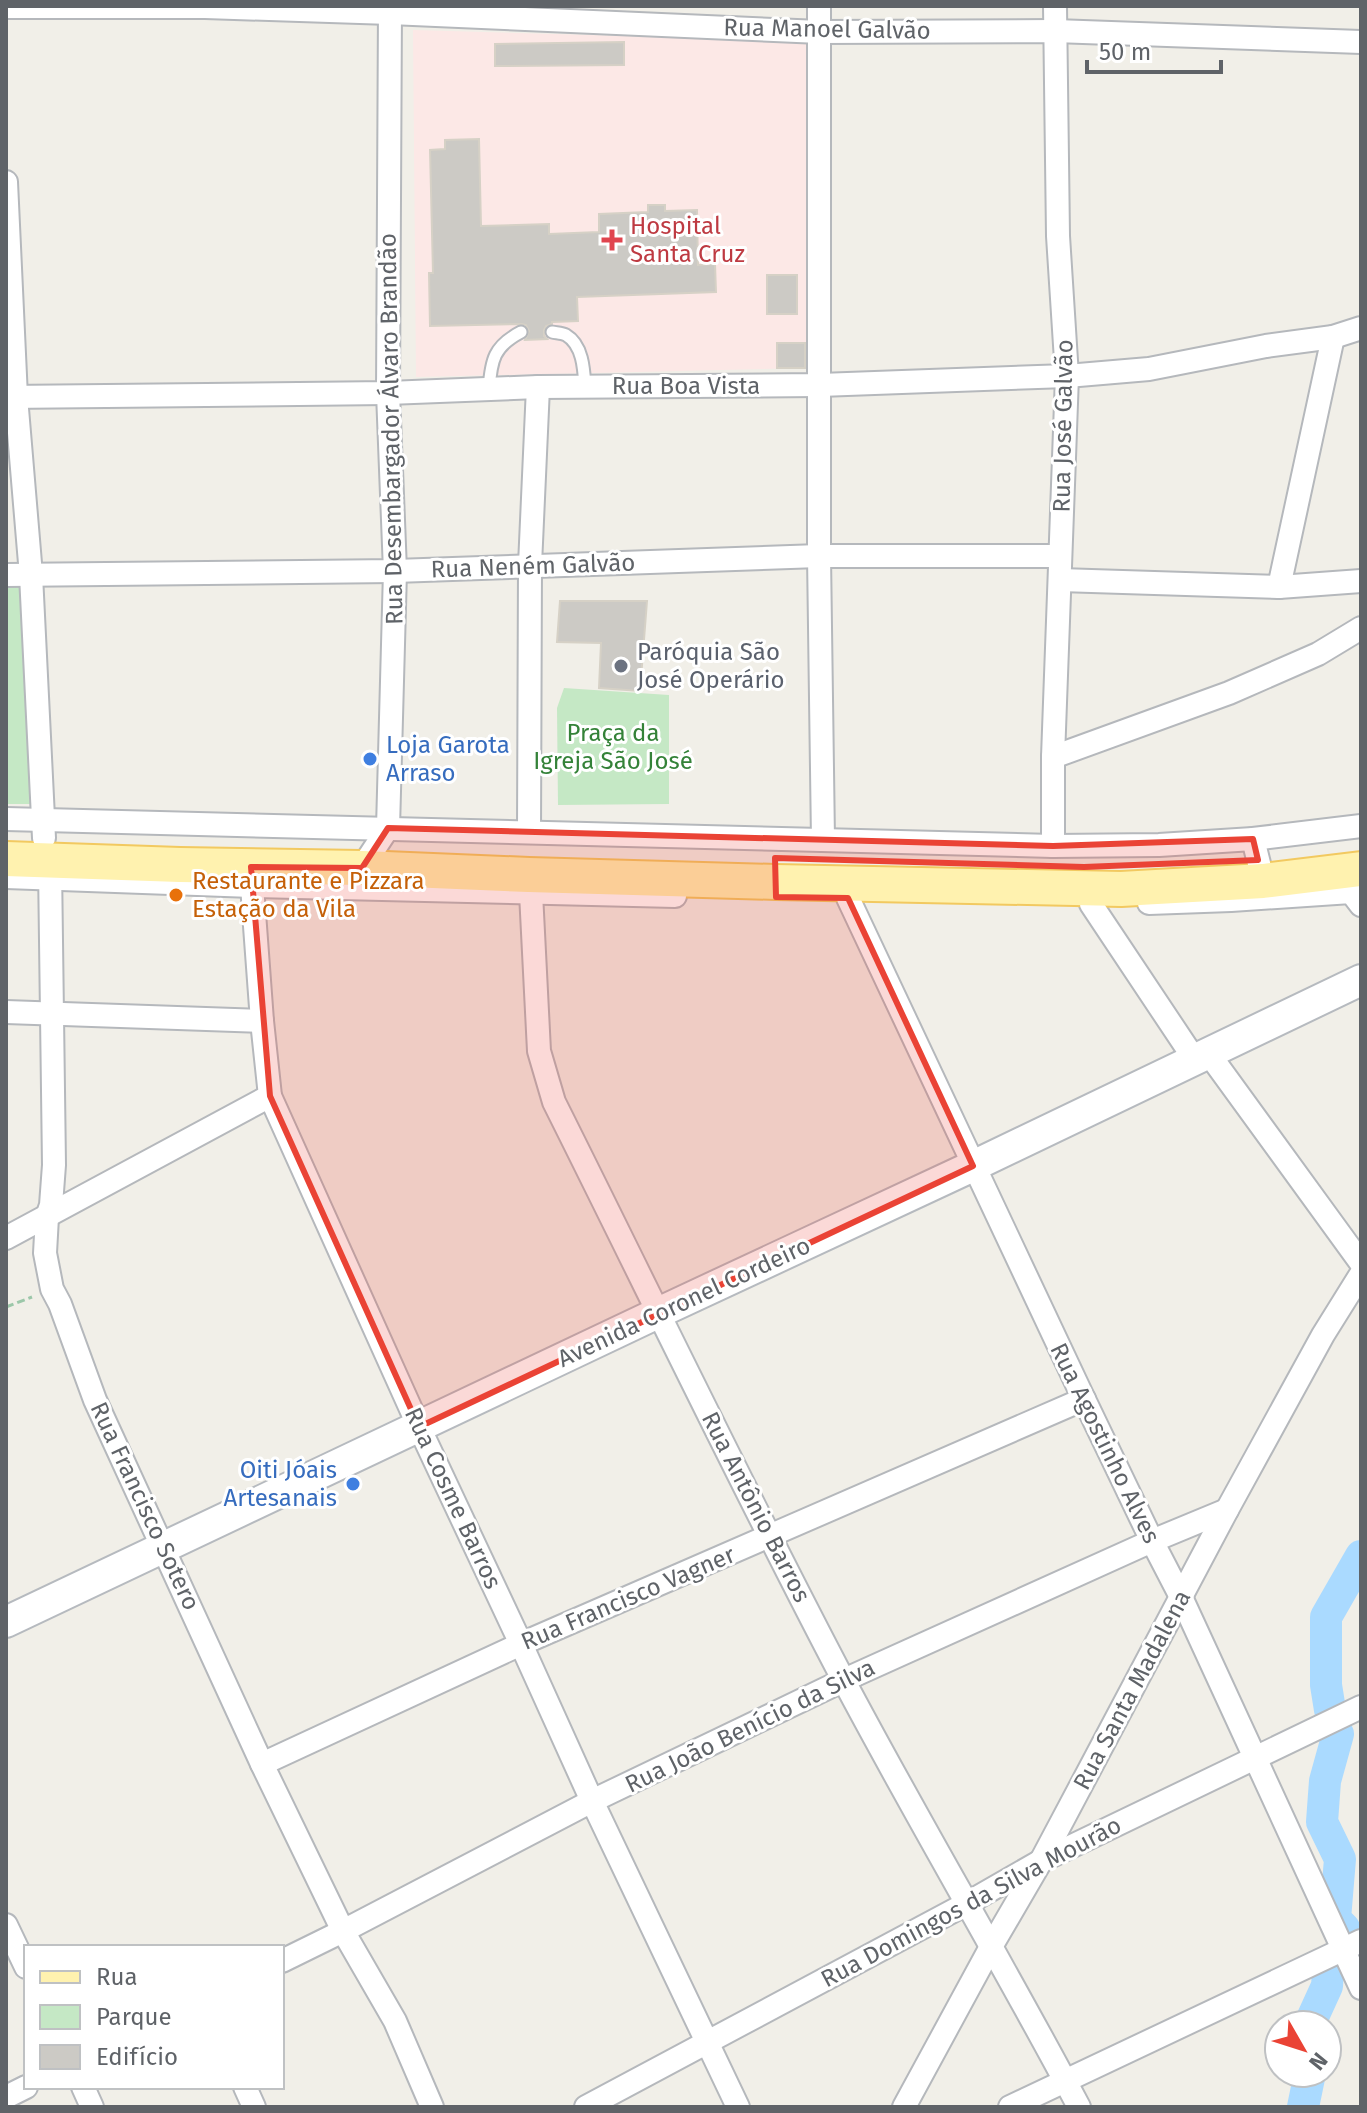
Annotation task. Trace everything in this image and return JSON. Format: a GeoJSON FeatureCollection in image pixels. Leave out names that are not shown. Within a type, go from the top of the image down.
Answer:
{"type":"FeatureCollection","features":[{"type":"Feature","properties":{"kind":"main road"},"geometry":{"type":"LineString","coordinates":[[6,837],[47,849],[252,876],[369,858],[530,884],[776,870],[1084,867],[1361,869]]}},
{"type":"Feature","properties":{"kind":"main road"},"geometry":{"type":"LineString","coordinates":[[1260,870],[1361,847]]}},
{"type":"Feature","properties":{"kind":"main road"},"geometry":{"type":"LineString","coordinates":[[6,859],[47,849],[369,858],[542,854],[776,870]]}},
{"type":"Feature","properties":{"kind":"street"},"geometry":{"type":"LineString","coordinates":[[819,6],[819,556],[823,840]]}},
{"type":"Feature","properties":{"kind":"street","name":"Rua José Galvão"},"geometry":{"type":"LineString","coordinates":[[1053,846],[1053,757],[1067,376],[1058,236],[1055,6]]}},
{"type":"Feature","properties":{"kind":"street","name":"Rua Manoel Galvão"},"geometry":{"type":"LineString","coordinates":[[6,7],[390,9],[820,32],[1055,31],[1361,42]]}},
{"type":"Feature","properties":{"kind":"street","name":"Rua Desembargador Álvaro Brandão"},"geometry":{"type":"LineString","coordinates":[[369,858],[395,571],[388,393],[390,9]]}},
{"type":"Feature","properties":{"kind":"street","name":"Rua Francisco Sotero"},"geometry":{"type":"LineString","coordinates":[[6,182],[11,397],[31,575],[47,849],[54,1165],[45,1253],[52,1289],[95,1400],[262,1764],[343,1931],[395,2021],[432,2107]]}},
{"type":"Feature","properties":{"kind":"street","name":"Rua Boa Vista"},"geometry":{"type":"LineString","coordinates":[[11,397],[820,385],[1067,376],[1149,369],[1266,346],[1333,337],[1361,328]]}},
{"type":"Feature","properties":{"kind":"street"},"geometry":{"type":"LineString","coordinates":[[1279,587],[1333,337]]}},
{"type":"Feature","properties":{"kind":"street"},"geometry":{"type":"LineString","coordinates":[[529,832],[530,565],[538,387]]}},
{"type":"Feature","properties":{"kind":"street","name":"Rua Neném Galvão"},"geometry":{"type":"LineString","coordinates":[[6,575],[395,571],[819,556],[1060,556]]}},
{"type":"Feature","properties":{"kind":"street"},"geometry":{"type":"LineString","coordinates":[[1060,580],[1279,587],[1361,581]]}},
{"type":"Feature","properties":{"kind":"street"},"geometry":{"type":"LineString","coordinates":[[1053,757],[1229,693],[1318,654],[1361,628]]}},
{"type":"Feature","properties":{"kind":"street"},"geometry":{"type":"LineString","coordinates":[[6,819],[47,849],[6,877]]}},
{"type":"Feature","properties":{"kind":"street"},"geometry":{"type":"LineString","coordinates":[[530,884],[848,898],[1091,904],[1193,903],[1361,826]]}},
{"type":"Feature","properties":{"kind":"street"},"geometry":{"type":"LineString","coordinates":[[369,858],[529,832],[1053,846],[1159,845],[1351,892],[1361,905]]}},
{"type":"Feature","properties":{"kind":"street","name":"Rua Cosme Barros"},"geometry":{"type":"LineString","coordinates":[[252,876],[270,1096],[592,1801],[738,2107]]}},
{"type":"Feature","properties":{"kind":"street","name":"Rua Antônio Barros"},"geometry":{"type":"LineString","coordinates":[[530,884],[539,1051],[554,1102],[844,1680],[1079,2107]]}},
{"type":"Feature","properties":{"kind":"street","name":"Rua Agostinho Alves"},"geometry":{"type":"LineString","coordinates":[[848,898],[1254,1757],[1353,1945],[1361,1988]]}},
{"type":"Feature","properties":{"kind":"street"},"geometry":{"type":"LineString","coordinates":[[1091,904],[1360,1274]]}},
{"type":"Feature","properties":{"kind":"street","name":"Avenida Coronel Cordeiro"},"geometry":{"type":"LineString","coordinates":[[6,1622],[1361,980]]}},
{"type":"Feature","properties":{"kind":"street"},"geometry":{"type":"LineString","coordinates":[[6,1012],[262,1021]]}},
{"type":"Feature","properties":{"kind":"street"},"geometry":{"type":"LineString","coordinates":[[6,1238],[270,1096]]}},
{"type":"Feature","properties":{"kind":"street","name":"Rua Santa Madalena"},"geometry":{"type":"LineString","coordinates":[[904,2107],[1041,1861],[1227,1510],[1360,1274]]}},
{"type":"Feature","properties":{"kind":"street","name":"Rua Francisco Vagner"},"geometry":{"type":"LineString","coordinates":[[262,1764],[521,1644],[1084,1399]]}},
{"type":"Feature","properties":{"kind":"street","name":"Rua João Benício da Silva"},"geometry":{"type":"LineString","coordinates":[[284,1960],[592,1801],[844,1680],[1227,1510]]}},
{"type":"Feature","properties":{"kind":"street","name":"Rua Domingos da Silva Mourão"},"geometry":{"type":"LineString","coordinates":[[586,2107],[1041,1861],[1361,1707]]}},
{"type":"Feature","properties":{"kind":"street"},"geometry":{"type":"LineString","coordinates":[[6,1925],[24,1963]]}},
{"type":"Feature","properties":{"kind":"street"},"geometry":{"type":"LineString","coordinates":[[1010,2107],[1353,1945]]}},
{"type":"Feature","properties":{"kind":"street"},"geometry":{"type":"LineString","coordinates":[[6,2097],[24,2088]]}},
{"type":"Feature","properties":{"kind":"lane"},"geometry":{"type":"LineString","coordinates":[[489,389],[490,368],[496,353],[505,340],[521,332]]}},
{"type":"Feature","properties":{"kind":"lane"},"geometry":{"type":"LineString","coordinates":[[552,332],[567,335],[577,347],[583,361],[585,387]]}},
{"type":"Feature","properties":{"kind":"path"},"geometry":{"type":"LineString","coordinates":[[6,1307],[52,1289]]}},
{"type":"Feature","properties":{"kind":"highlighted area"},"geometry":{"type":"Polygon","coordinates":[[[388,828],[1053,846],[1253,839],[1258,860],[1084,867],[775,858],[776,897],[848,898],[973,1166],[419,1427],[270,1096],[251,867],[362,868],[388,828]]]}},
{"type":"Feature","properties":{"kind":"shaded area","name":"Hospital Santa Cruz"},"geometry":{"type":"Polygon","coordinates":[[[413,30],[808,41],[808,368],[416,377],[413,30]]]}},
{"type":"Feature","properties":{"kind":"green space"},"geometry":{"type":"Polygon","coordinates":[[[6,584],[22,586],[32,804],[6,804],[6,584]]]}},
{"type":"Feature","properties":{"kind":"green space","name":"Praça da Igreja São José"},"geometry":{"type":"Polygon","coordinates":[[[564,688],[669,695],[669,804],[558,805],[557,708],[564,688]]]}},
{"type":"Feature","properties":{"kind":"building"},"geometry":{"type":"Polygon","coordinates":[[[624,42],[624,65],[495,66],[495,44],[624,42]]]}},
{"type":"Feature","properties":{"kind":"building"},"geometry":{"type":"Polygon","coordinates":[[[479,139],[481,226],[549,224],[549,234],[599,232],[599,214],[648,212],[648,205],[665,205],[665,211],[697,210],[698,265],[715,264],[716,292],[577,297],[578,321],[552,322],[544,330],[547,339],[525,340],[529,331],[522,324],[430,326],[429,273],[433,273],[430,150],[445,149],[445,140],[479,139]]]}},
{"type":"Feature","properties":{"kind":"building"},"geometry":{"type":"Polygon","coordinates":[[[767,275],[797,275],[797,314],[767,314],[767,275]]]}},
{"type":"Feature","properties":{"kind":"building"},"geometry":{"type":"Polygon","coordinates":[[[777,343],[805,343],[805,368],[777,368],[777,343]]]}},
{"type":"Feature","properties":{"kind":"building","name":"Paróquia São José Operário"},"geometry":{"type":"Polygon","coordinates":[[[560,601],[647,601],[640,691],[599,688],[601,643],[557,642],[560,601]]]}},
{"type":"Feature","properties":{"kind":"waterway"},"geometry":{"type":"LineString","coordinates":[[1330,1710],[1326,1685],[1326,1617],[1361,1556]]}},
{"type":"Feature","properties":{"kind":"waterway"},"geometry":{"type":"LineString","coordinates":[[1338,1734],[1325,1781],[1322,1822],[1340,1859],[1335,1919],[1344,1928]]}},
{"type":"Feature","properties":{"kind":"waterway"},"geometry":{"type":"LineString","coordinates":[[1316,2009],[1327,1986],[1328,1971]]}},
{"type":"Feature","properties":{"kind":"waterway"},"geometry":{"type":"LineString","coordinates":[[1303,2107],[1307,2089]]}},
{"type":"Feature","properties":{"kind":"place","name":"Hospital Santa Cruz"},"geometry":{"type":"Point","coordinates":[612,240]}},
{"type":"Feature","properties":{"kind":"place","name":"Paróquia São José Operário"},"geometry":{"type":"Point","coordinates":[621,666]}},
{"type":"Feature","properties":{"kind":"place","name":"Loja Garota Arraso"},"geometry":{"type":"Point","coordinates":[370,759]}},
{"type":"Feature","properties":{"kind":"place","name":"Restaurante e Pizzara Estação da Vila"},"geometry":{"type":"Point","coordinates":[176,895]}},
{"type":"Feature","properties":{"kind":"place","name":"Oiti Jóais Artesanais"},"geometry":{"type":"Point","coordinates":[353,1484]}}]}
